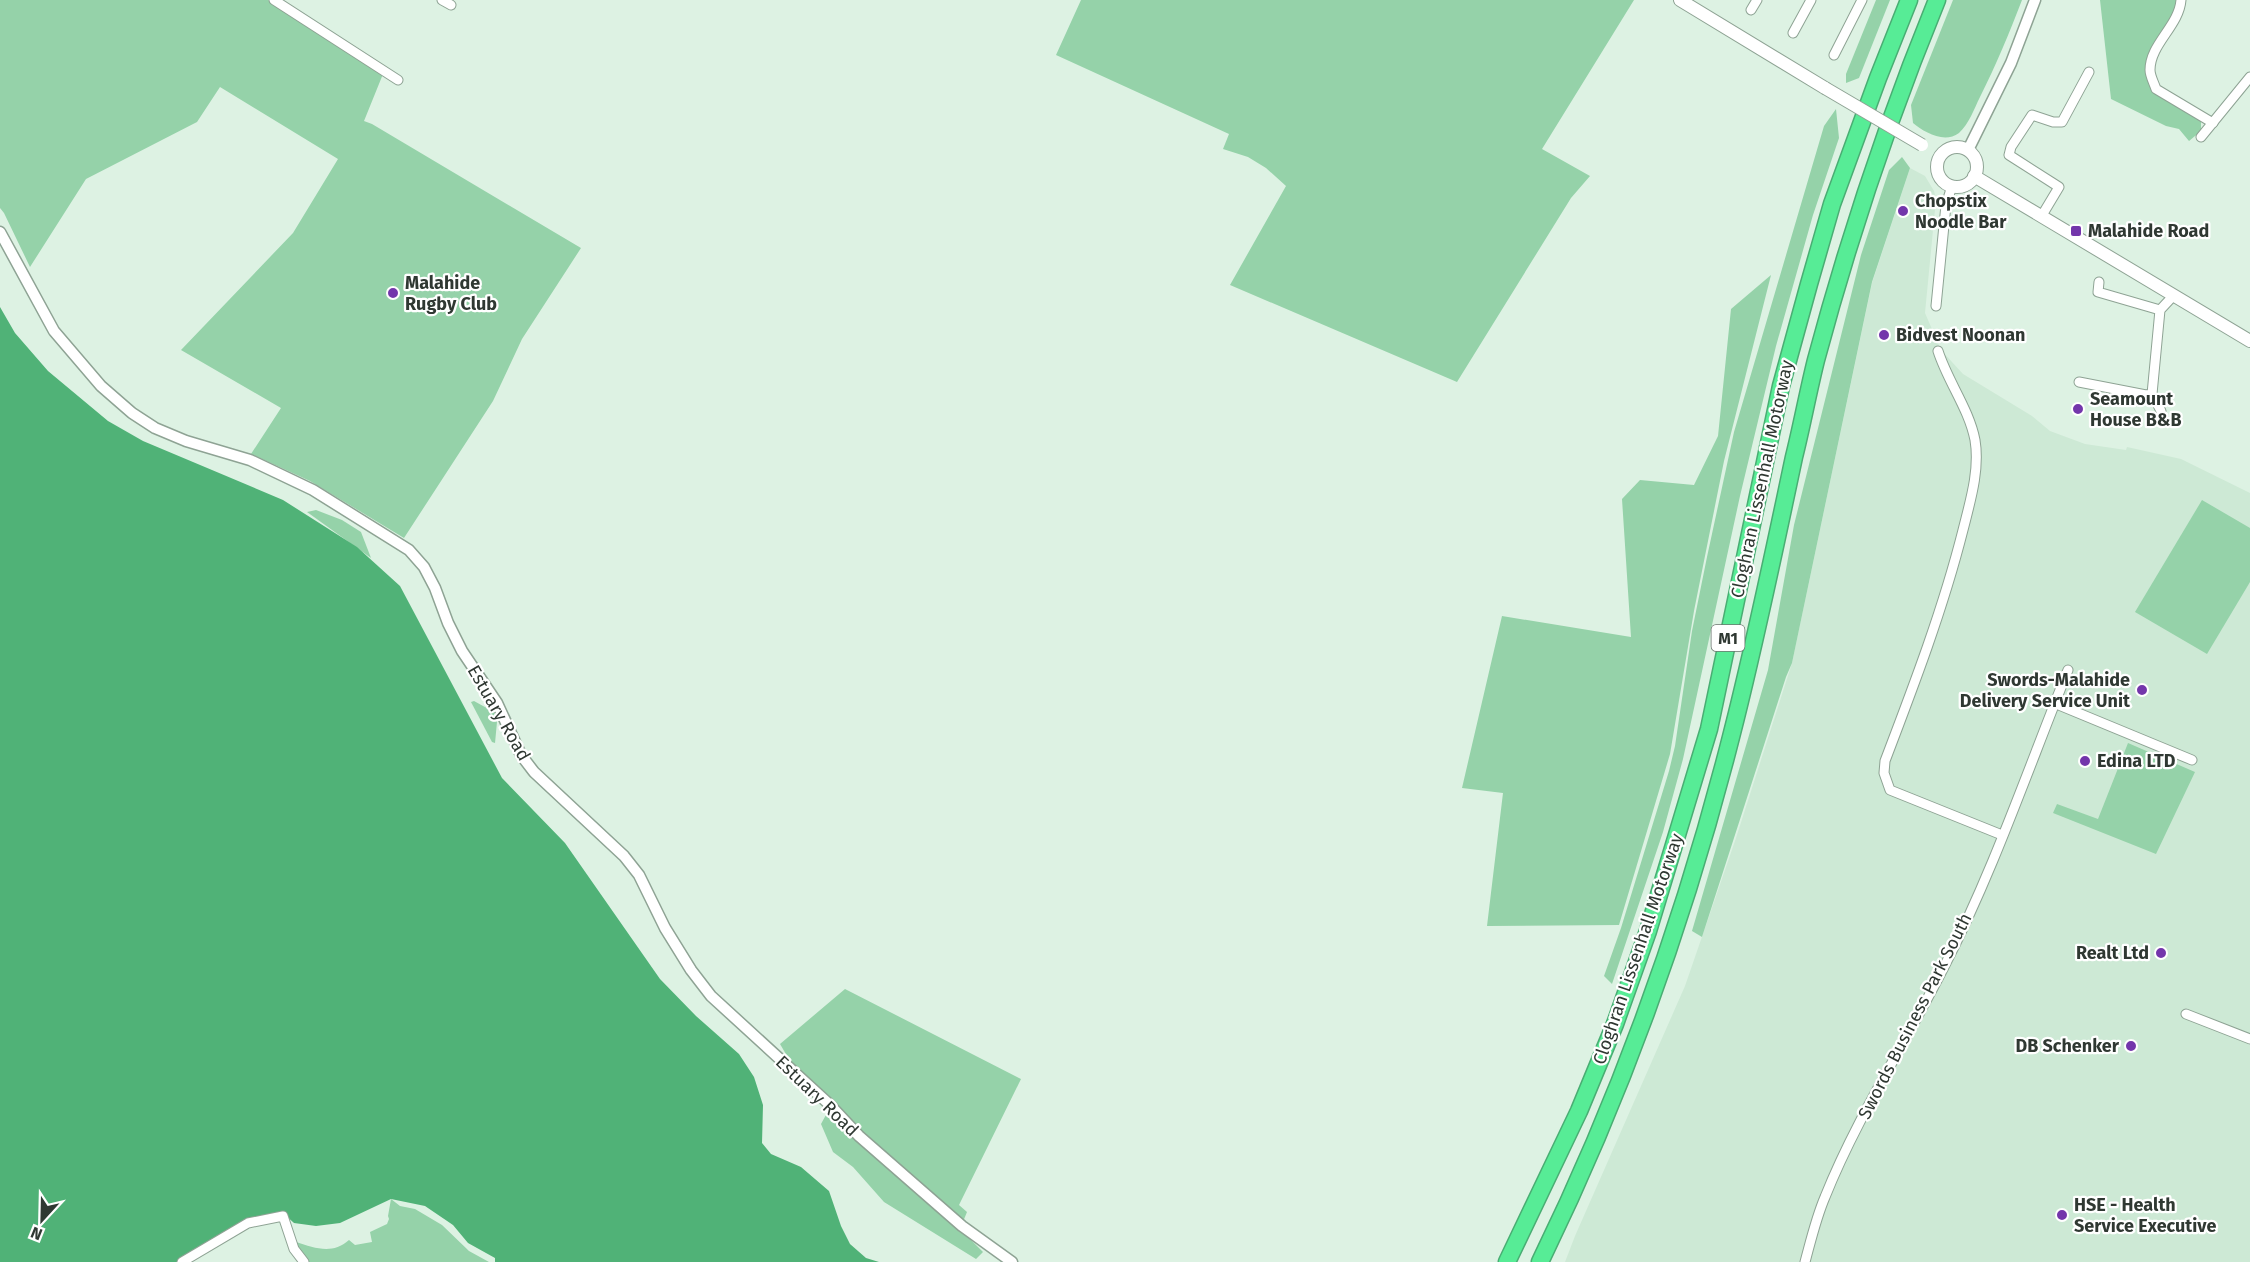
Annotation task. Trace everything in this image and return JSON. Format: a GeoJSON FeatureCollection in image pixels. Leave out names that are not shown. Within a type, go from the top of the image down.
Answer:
{"type":"FeatureCollection","features":[{"type":"Feature","properties":{"kind":"highway","name":"Cloghran Lissenhall Motorway"},"geometry":{"type":"LineString","coordinates":[[1507,1262],[1543,1191],[1579,1111],[1615,1024],[1655,911],[1709,729],[1781,386],[1809,284],[1832,204],[1909,0]]}},
{"type":"Feature","properties":{"kind":"highway","name":"Cloghran Lissenhall Motorway"},"geometry":{"type":"LineString","coordinates":[[1540,1260],[1633,1051],[1684,906],[1731,738],[1815,362],[1876,160],[1902,86],[1937,0]]}},
{"type":"Feature","properties":{"kind":"main road"},"geometry":{"type":"LineString","coordinates":[[1680,0],[1825,88],[1941,154]]}},
{"type":"Feature","properties":{"kind":"main road"},"geometry":{"type":"LineString","coordinates":[[1957,146],[1968,150],[1975,159],[1974,176],[1965,185],[1947,184],[1939,176],[1936,165],[1941,154],[1957,146]]}},
{"type":"Feature","properties":{"kind":"main road"},"geometry":{"type":"LineString","coordinates":[[1974,176],[2250,340]]}},
{"type":"Feature","properties":{"kind":"street"},"geometry":{"type":"LineString","coordinates":[[274,0],[398,80]]}},
{"type":"Feature","properties":{"kind":"street"},"geometry":{"type":"LineString","coordinates":[[1751,10],[1757,0]]}},
{"type":"Feature","properties":{"kind":"street"},"geometry":{"type":"LineString","coordinates":[[1793,33],[1811,0]]}},
{"type":"Feature","properties":{"kind":"street"},"geometry":{"type":"LineString","coordinates":[[1834,55],[1862,0]]}},
{"type":"Feature","properties":{"kind":"street"},"geometry":{"type":"LineString","coordinates":[[1968,150],[2011,63],[2035,0]]}},
{"type":"Feature","properties":{"kind":"street"},"geometry":{"type":"LineString","coordinates":[[2181,0],[2178,15],[2155,54],[2150,70],[2156,88],[2213,123]]}},
{"type":"Feature","properties":{"kind":"street"},"geometry":{"type":"LineString","coordinates":[[2041,217],[2059,187],[2009,155],[2011,147],[2032,115],[2053,122],[2062,122],[2089,72]]}},
{"type":"Feature","properties":{"kind":"street"},"geometry":{"type":"LineString","coordinates":[[2201,137],[2250,77]]}},
{"type":"Feature","properties":{"kind":"street"},"geometry":{"type":"LineString","coordinates":[[1936,306],[1946,205],[1952,186]]}},
{"type":"Feature","properties":{"kind":"street","name":"Estuary Road"},"geometry":{"type":"LineString","coordinates":[[0,232],[54,331],[72,355],[101,386],[132,413],[155,428],[186,441],[250,460],[313,489],[409,550],[424,567],[462,651],[497,704],[521,755],[534,772],[624,856],[639,875],[665,928],[691,970],[711,996],[829,1104],[859,1136],[962,1226],[1012,1262]]}},
{"type":"Feature","properties":{"kind":"street"},"geometry":{"type":"LineString","coordinates":[[2099,282],[2098,292],[2160,310]]}},
{"type":"Feature","properties":{"kind":"street"},"geometry":{"type":"LineString","coordinates":[[2161,411],[2152,394],[2160,310],[2174,295]]}},
{"type":"Feature","properties":{"kind":"street"},"geometry":{"type":"LineString","coordinates":[[1938,351],[1944,372],[1972,430],[1976,447],[1976,471],[1950,581],[1884,772],[1890,789],[2002,835]]}},
{"type":"Feature","properties":{"kind":"street"},"geometry":{"type":"LineString","coordinates":[[2079,382],[2146,395],[2152,394]]}},
{"type":"Feature","properties":{"kind":"street","name":"Swords Business Park South"},"geometry":{"type":"LineString","coordinates":[[1805,1262],[1824,1199],[1838,1166],[1945,967],[1987,872],[2068,670]]}},
{"type":"Feature","properties":{"kind":"street"},"geometry":{"type":"LineString","coordinates":[[2055,703],[2192,760]]}},
{"type":"Feature","properties":{"kind":"street"},"geometry":{"type":"LineString","coordinates":[[2186,1014],[2250,1039]]}},
{"type":"Feature","properties":{"kind":"street"},"geometry":{"type":"LineString","coordinates":[[182,1262],[248,1223],[283,1216],[294,1249],[304,1262]]}},
{"type":"Feature","properties":{"kind":"shaded area","name":"Malahide Rugby Club"},"geometry":{"type":"Polygon","coordinates":[[[0,0],[268,0],[383,74],[364,121],[581,248],[522,339],[493,401],[404,538],[310,481],[251,454],[281,408],[181,350],[293,233],[338,159],[220,87],[197,122],[86,179],[30,267],[0,208],[0,0]]]}},
{"type":"Feature","properties":{"kind":"shaded area"},"geometry":{"type":"Polygon","coordinates":[[[1081,0],[1634,0],[1542,149],[1590,176],[1571,198],[1457,382],[1230,285],[1286,186],[1266,168],[1248,157],[1223,149],[1229,134],[1056,55],[1081,0]]]}},
{"type":"Feature","properties":{"kind":"shaded area"},"geometry":{"type":"Polygon","coordinates":[[[1876,0],[1890,0],[1859,78],[1846,83],[1846,74],[1876,0]]]}},
{"type":"Feature","properties":{"kind":"shaded area"},"geometry":{"type":"Polygon","coordinates":[[[1953,0],[2022,0],[1997,61],[1968,121],[1959,133],[1941,137],[1928,133],[1913,123],[1911,105],[1953,0]]]}},
{"type":"Feature","properties":{"kind":"shaded area"},"geometry":{"type":"Polygon","coordinates":[[[2100,0],[2177,0],[2175,11],[2146,62],[2145,73],[2154,91],[2201,121],[2201,131],[2189,141],[2179,129],[2166,126],[2111,99],[2100,0]]]}},
{"type":"Feature","properties":{"kind":"shaded area"},"geometry":{"type":"Polygon","coordinates":[[[1836,109],[1839,138],[1813,215],[1776,346],[1740,496],[1683,759],[1663,832],[1612,984],[1604,976],[1621,928],[1675,746],[1692,631],[1734,432],[1824,126],[1836,109]]]}},
{"type":"Feature","properties":{"kind":"shaded area"},"geometry":{"type":"Polygon","coordinates":[[[1902,157],[1910,168],[1872,282],[1792,663],[1702,937],[1692,931],[1768,670],[1794,525],[1861,255],[1889,170],[1902,157]]]}},
{"type":"Feature","properties":{"kind":"shaded area"},"geometry":{"type":"Polygon","coordinates":[[[1910,168],[1925,176],[1936,199],[1925,313],[1941,350],[1963,374],[2032,416],[2050,431],[2085,444],[2126,450],[2127,447],[2181,459],[2250,493],[2250,1262],[1565,1262],[1685,986],[1736,838],[1792,663],[1872,283],[1910,168]]]}},
{"type":"Feature","properties":{"kind":"shaded area"},"geometry":{"type":"Polygon","coordinates":[[[1771,275],[1724,461],[1694,611],[1670,754],[1619,925],[1487,926],[1503,793],[1462,788],[1502,616],[1631,637],[1622,499],[1640,480],[1694,485],[1718,436],[1731,309],[1771,275]]]}},
{"type":"Feature","properties":{"kind":"shaded area"},"geometry":{"type":"Polygon","coordinates":[[[0,307],[15,333],[48,371],[108,421],[143,441],[283,500],[357,547],[400,586],[502,778],[565,843],[660,979],[696,1016],[739,1054],[754,1077],[763,1105],[762,1143],[771,1154],[801,1167],[829,1191],[850,1244],[866,1258],[879,1262],[495,1262],[495,1258],[468,1243],[453,1225],[425,1206],[391,1199],[340,1223],[316,1226],[294,1223],[283,1213],[250,1224],[188,1262],[0,1262],[0,307]]]}},
{"type":"Feature","properties":{"kind":"shaded area"},"geometry":{"type":"Polygon","coordinates":[[[2202,500],[2250,528],[2250,582],[2207,654],[2135,612],[2202,500]]]}},
{"type":"Feature","properties":{"kind":"shaded area"},"geometry":{"type":"Polygon","coordinates":[[[316,510],[342,520],[361,532],[371,558],[307,512],[316,510]]]}},
{"type":"Feature","properties":{"kind":"shaded area"},"geometry":{"type":"Polygon","coordinates":[[[474,701],[494,712],[497,722],[495,743],[492,742],[471,702],[474,701]]]}},
{"type":"Feature","properties":{"kind":"shaded area"},"geometry":{"type":"Polygon","coordinates":[[[2128,743],[2195,772],[2156,854],[2053,813],[2057,804],[2098,819],[2128,743]]]}},
{"type":"Feature","properties":{"kind":"shaded area"},"geometry":{"type":"Polygon","coordinates":[[[845,989],[1021,1079],[959,1205],[967,1212],[960,1229],[983,1252],[976,1259],[884,1202],[853,1167],[833,1152],[821,1124],[833,1102],[790,1061],[780,1044],[845,989]]]}},
{"type":"Feature","properties":{"kind":"shaded area"},"geometry":{"type":"Polygon","coordinates":[[[391,1199],[400,1206],[415,1209],[442,1225],[469,1251],[489,1262],[307,1262],[300,1253],[296,1242],[330,1249],[343,1245],[349,1240],[355,1245],[372,1242],[370,1232],[387,1224],[391,1199]]]}},
{"type":"Feature","properties":{"kind":"place","name":"Chopstix Noodle Bar"},"geometry":{"type":"Point","coordinates":[1903,211]}},
{"type":"Feature","properties":{"kind":"place","name":"Malahide Road"},"geometry":{"type":"Point","coordinates":[2076,231]}},
{"type":"Feature","properties":{"kind":"place","name":"Malahide Rugby Club"},"geometry":{"type":"Point","coordinates":[393,293]}},
{"type":"Feature","properties":{"kind":"place","name":"Bidvest Noonan"},"geometry":{"type":"Point","coordinates":[1884,335]}},
{"type":"Feature","properties":{"kind":"place","name":"Seamount House B&B"},"geometry":{"type":"Point","coordinates":[2078,409]}},
{"type":"Feature","properties":{"kind":"place","name":"Swords-Malahide Delivery Service Unit"},"geometry":{"type":"Point","coordinates":[2142,690]}},
{"type":"Feature","properties":{"kind":"place","name":"Edina LTD"},"geometry":{"type":"Point","coordinates":[2085,761]}},
{"type":"Feature","properties":{"kind":"place","name":"Realt Ltd"},"geometry":{"type":"Point","coordinates":[2161,953]}},
{"type":"Feature","properties":{"kind":"place","name":"DB Schenker"},"geometry":{"type":"Point","coordinates":[2131,1046]}},
{"type":"Feature","properties":{"kind":"place","name":"HSE - Health Service Executive"},"geometry":{"type":"Point","coordinates":[2062,1215]}}]}
